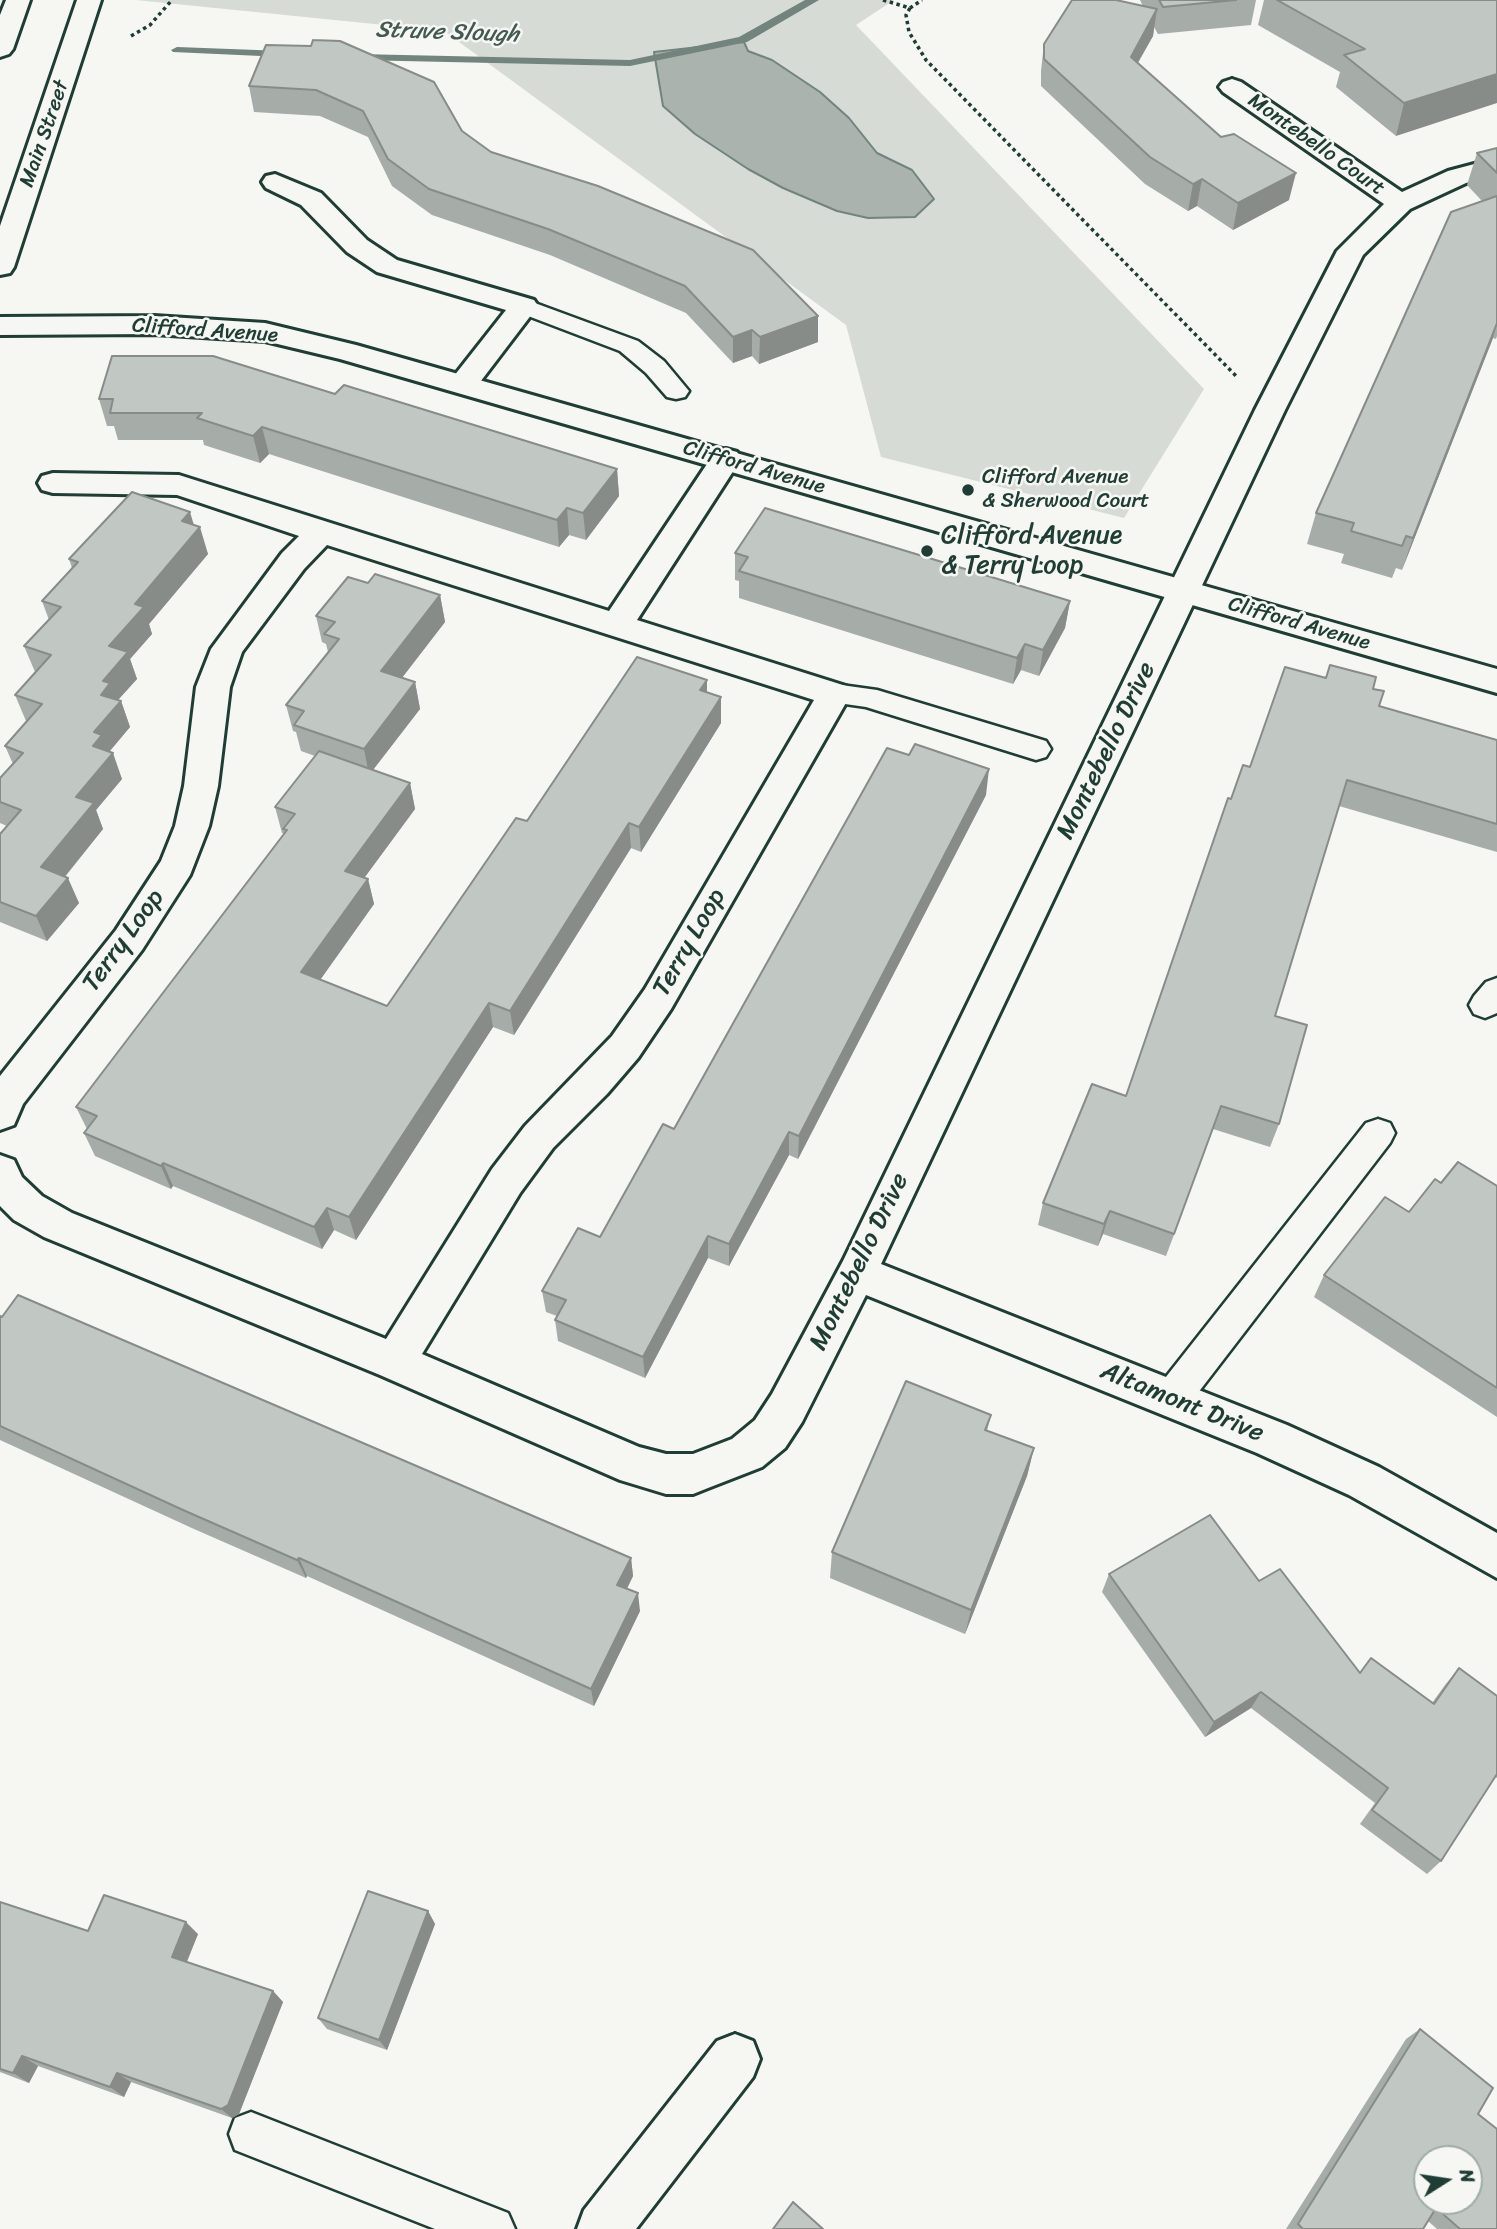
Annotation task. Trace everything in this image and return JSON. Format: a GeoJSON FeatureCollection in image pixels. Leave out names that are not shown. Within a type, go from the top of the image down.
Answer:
{"type":"FeatureCollection","features":[{"type":"Feature","properties":{"kind":"street"},"geometry":{"type":"LineString","coordinates":[[0,49],[18,0]]}},
{"type":"Feature","properties":{"kind":"street","name":"Main Street"},"geometry":{"type":"LineString","coordinates":[[0,267],[89,0]]}},
{"type":"Feature","properties":{"kind":"street","name":"Montebello Court"},"geometry":{"type":"LineString","coordinates":[[1232,87],[1400,203]]}},
{"type":"Feature","properties":{"kind":"street","name":"Montebello Drive"},"geometry":{"type":"LineString","coordinates":[[395,1362],[635,1466],[666,1474],[693,1474],[747,1453],[770,1434],[787,1408],[857,1273],[1270,410],[1351,251],[1400,203],[1457,177],[1497,166]]}},
{"type":"Feature","properties":{"kind":"street"},"geometry":{"type":"LineString","coordinates":[[275,182],[310,198],[356,246],[387,265],[524,306],[464,383]]}},
{"type":"Feature","properties":{"kind":"street","name":"Clifford Avenue"},"geometry":{"type":"LineString","coordinates":[[0,326],[154,325],[265,332],[464,383],[1497,681]]}},
{"type":"Feature","properties":{"kind":"street"},"geometry":{"type":"LineString","coordinates":[[617,625],[726,459]]}},
{"type":"Feature","properties":{"kind":"street"},"geometry":{"type":"LineString","coordinates":[[53,483],[179,485],[834,694]]}},
{"type":"Feature","properties":{"kind":"street","name":"Terry Loop"},"geometry":{"type":"LineString","coordinates":[[0,1114],[6,1097],[129,940],[177,865],[192,826],[201,786],[213,687],[228,649],[293,561],[321,532]]}},
{"type":"Feature","properties":{"kind":"street","name":"Terry Loop"},"geometry":{"type":"LineString","coordinates":[[395,1362],[506,1181],[539,1136],[594,1083],[625,1047],[658,999],[834,694]]}},
{"type":"Feature","properties":{"kind":"street"},"geometry":{"type":"LineString","coordinates":[[0,1172],[5,1187],[28,1208],[58,1225],[395,1362]]}},
{"type":"Feature","properties":{"kind":"street","name":"Altamont Drive"},"geometry":{"type":"LineString","coordinates":[[857,1273],[1272,1439],[1364,1482],[1452,1529],[1497,1557]]}},
{"type":"Feature","properties":{"kind":"street"},"geometry":{"type":"LineString","coordinates":[[603,2229],[735,2059]]}},
{"type":"Feature","properties":{"kind":"lane"},"geometry":{"type":"LineString","coordinates":[[524,306],[629,346],[655,367],[676,391]]}},
{"type":"Feature","properties":{"kind":"lane"},"geometry":{"type":"LineString","coordinates":[[834,694],[867,697],[1035,749]]}},
{"type":"Feature","properties":{"kind":"lane"},"geometry":{"type":"LineString","coordinates":[[1171,1399],[1378,1133]]}},
{"type":"Feature","properties":{"kind":"lane"},"geometry":{"type":"LineString","coordinates":[[251,2134],[492,2229]]}},
{"type":"Feature","properties":{"kind":"path"},"geometry":{"type":"LineString","coordinates":[[131,36],[150,25],[172,0]]}},
{"type":"Feature","properties":{"kind":"path"},"geometry":{"type":"LineString","coordinates":[[883,0],[910,8]]}},
{"type":"Feature","properties":{"kind":"path"},"geometry":{"type":"LineString","coordinates":[[922,0],[910,8],[906,15],[909,32],[926,60],[1270,410]]}},
{"type":"Feature","properties":{"kind":"shaded area"},"geometry":{"type":"Polygon","coordinates":[[[136,0],[894,0],[856,25],[1204,389],[1124,518],[881,457],[846,325],[444,31],[136,0]]]}},
{"type":"Feature","properties":{"kind":"shaded area"},"geometry":{"type":"Polygon","coordinates":[[[744,42],[748,51],[772,60],[820,92],[849,118],[877,153],[912,170],[934,199],[915,217],[868,218],[837,211],[783,188],[748,169],[695,134],[663,106],[654,52],[744,42]]]}},
{"type":"Feature","properties":{"kind":"building"},"geometry":{"type":"Polygon","coordinates":[[[1072,0],[1116,0],[1157,9],[1131,57],[1221,137],[1234,134],[1296,173],[1238,203],[1202,179],[1193,184],[1150,157],[1044,59],[1044,44],[1072,0]]]}},
{"type":"Feature","properties":{"kind":"building"},"geometry":{"type":"Polygon","coordinates":[[[1159,0],[1236,0],[1163,7],[1159,0]]]}},
{"type":"Feature","properties":{"kind":"building"},"geometry":{"type":"Polygon","coordinates":[[[1277,0],[1497,0],[1497,74],[1404,103],[1344,55],[1365,49],[1277,0]]]}},
{"type":"Feature","properties":{"kind":"building"},"geometry":{"type":"Polygon","coordinates":[[[313,40],[340,41],[434,82],[462,131],[491,152],[598,186],[753,250],[818,316],[760,337],[752,330],[733,337],[685,286],[548,229],[429,189],[388,159],[363,111],[316,90],[249,86],[266,45],[311,46],[313,40]]]}},
{"type":"Feature","properties":{"kind":"building"},"geometry":{"type":"Polygon","coordinates":[[[1497,148],[1497,173],[1477,153],[1497,148]]]}},
{"type":"Feature","properties":{"kind":"building"},"geometry":{"type":"Polygon","coordinates":[[[1497,196],[1497,323],[1413,538],[1406,536],[1402,546],[1351,531],[1354,523],[1316,513],[1451,212],[1497,196]]]}},
{"type":"Feature","properties":{"kind":"building"},"geometry":{"type":"Polygon","coordinates":[[[112,356],[213,356],[335,394],[344,385],[617,469],[583,513],[567,508],[557,520],[262,427],[253,436],[197,418],[202,413],[110,413],[113,399],[99,399],[112,356]]]}},
{"type":"Feature","properties":{"kind":"building"},"geometry":{"type":"Polygon","coordinates":[[[132,492],[190,512],[182,521],[200,527],[135,604],[144,607],[109,646],[128,652],[103,681],[110,683],[101,695],[121,701],[94,732],[102,735],[93,746],[113,753],[76,797],[94,803],[41,867],[68,878],[36,916],[0,902],[0,834],[21,810],[0,802],[0,778],[23,753],[5,746],[42,704],[15,695],[51,655],[24,646],[61,607],[42,601],[78,562],[69,559],[132,492]]]}},
{"type":"Feature","properties":{"kind":"building"},"geometry":{"type":"Polygon","coordinates":[[[765,508],[1070,601],[1043,650],[1025,644],[1017,658],[739,571],[748,557],[735,553],[765,508]]]}},
{"type":"Feature","properties":{"kind":"building"},"geometry":{"type":"Polygon","coordinates":[[[375,574],[440,595],[381,671],[415,682],[364,749],[294,725],[304,711],[286,705],[339,639],[324,634],[335,622],[316,616],[348,577],[368,583],[375,574]]]}},
{"type":"Feature","properties":{"kind":"building"},"geometry":{"type":"Polygon","coordinates":[[[637,657],[707,680],[700,690],[721,697],[639,827],[629,823],[510,1011],[489,1003],[349,1217],[327,1208],[314,1227],[163,1163],[161,1166],[84,1133],[97,1116],[76,1107],[287,830],[283,829],[295,814],[275,807],[319,751],[410,783],[345,871],[368,879],[301,972],[387,1006],[516,818],[527,821],[637,657]]]}},
{"type":"Feature","properties":{"kind":"building"},"geometry":{"type":"Polygon","coordinates":[[[1330,665],[1376,677],[1373,689],[1384,691],[1379,706],[1497,740],[1497,824],[1347,780],[1275,1016],[1307,1025],[1279,1124],[1221,1106],[1174,1234],[1110,1211],[1104,1224],[1043,1203],[1092,1084],[1126,1096],[1228,798],[1231,799],[1243,765],[1250,767],[1285,667],[1326,678],[1330,665]]]}},
{"type":"Feature","properties":{"kind":"building"},"geometry":{"type":"Polygon","coordinates":[[[915,744],[989,769],[799,1136],[789,1132],[729,1244],[708,1236],[643,1357],[555,1320],[566,1300],[542,1291],[578,1228],[600,1237],[663,1124],[674,1129],[887,748],[909,755],[915,744]]]}},
{"type":"Feature","properties":{"kind":"building"},"geometry":{"type":"Polygon","coordinates":[[[1458,1162],[1497,1186],[1497,1388],[1324,1275],[1385,1197],[1409,1212],[1435,1179],[1441,1183],[1458,1162]]]}},
{"type":"Feature","properties":{"kind":"building"},"geometry":{"type":"Polygon","coordinates":[[[18,1295],[631,1558],[617,1585],[638,1593],[591,1689],[299,1558],[297,1560],[183,1510],[0,1426],[0,1316],[2,1317],[18,1295]]]}},
{"type":"Feature","properties":{"kind":"building"},"geometry":{"type":"Polygon","coordinates":[[[906,1381],[991,1415],[985,1430],[1034,1448],[971,1610],[832,1552],[906,1381]]]}},
{"type":"Feature","properties":{"kind":"building"},"geometry":{"type":"Polygon","coordinates":[[[1210,1515],[1259,1581],[1280,1569],[1360,1673],[1371,1658],[1434,1704],[1459,1668],[1497,1696],[1497,1774],[1441,1861],[1372,1810],[1388,1788],[1261,1692],[1214,1722],[1109,1574],[1210,1515]]]}},
{"type":"Feature","properties":{"kind":"building"},"geometry":{"type":"Polygon","coordinates":[[[368,1891],[428,1911],[379,2040],[318,2018],[368,1891]]]}},
{"type":"Feature","properties":{"kind":"building"},"geometry":{"type":"Polygon","coordinates":[[[104,1895],[186,1922],[172,1957],[273,1991],[228,2105],[221,2109],[117,2073],[110,2087],[22,2056],[13,2073],[0,2069],[0,1902],[88,1931],[104,1895]]]}},
{"type":"Feature","properties":{"kind":"building"},"geometry":{"type":"Polygon","coordinates":[[[1420,2029],[1493,2088],[1478,2114],[1497,2129],[1497,2229],[1460,2229],[1444,2215],[1483,2215],[1483,2145],[1413,2145],[1413,2215],[1432,2215],[1423,2229],[1303,2229],[1298,2224],[1420,2029]]]}},
{"type":"Feature","properties":{"kind":"building"},"geometry":{"type":"Polygon","coordinates":[[[793,2202],[823,2229],[773,2229],[793,2202]]]}},
{"type":"Feature","properties":{"kind":"waterway","name":"Struve Slough"},"geometry":{"type":"LineString","coordinates":[[357,57],[630,63],[743,40],[813,0]]}},
{"type":"Feature","properties":{"kind":"waterway","name":"Struve Slough"},"geometry":{"type":"LineString","coordinates":[[177,50],[283,54]]}},
{"type":"Feature","properties":{"kind":"place","name":"Clifford Avenue & Sherwood Court"},"geometry":{"type":"Point","coordinates":[968,490]}},
{"type":"Feature","properties":{"kind":"place","name":"Clifford Avenue & Terry Loop"},"geometry":{"type":"Point","coordinates":[927,551]}}]}
